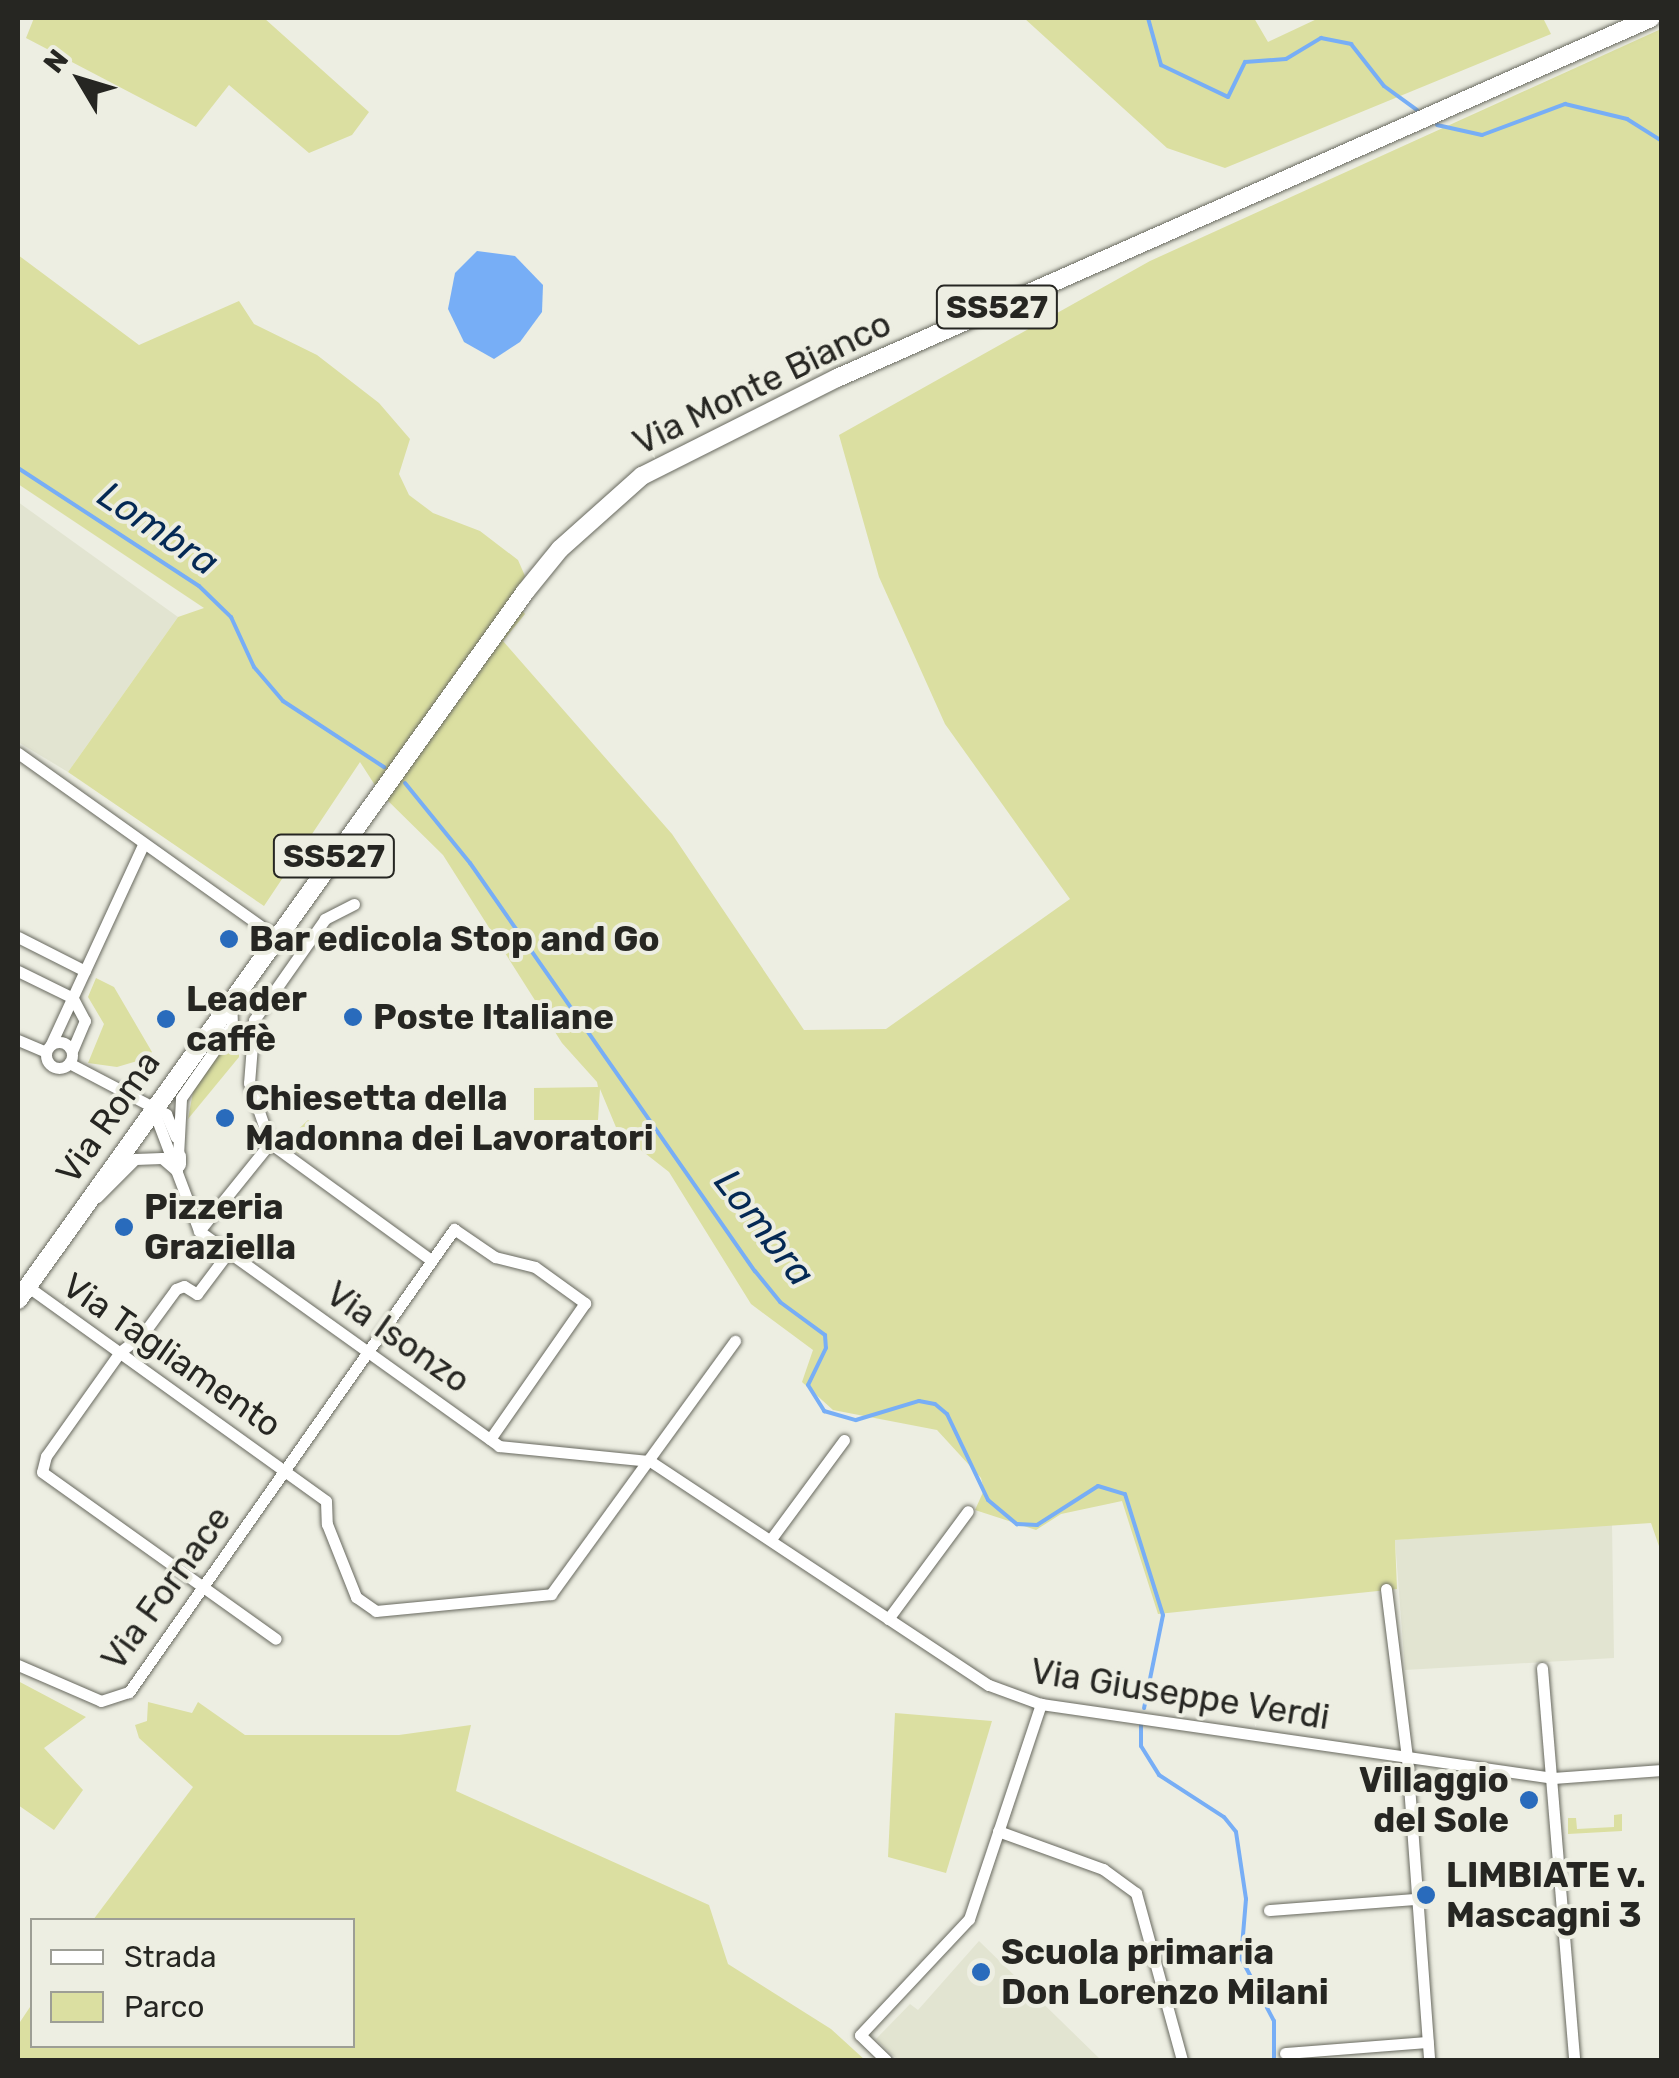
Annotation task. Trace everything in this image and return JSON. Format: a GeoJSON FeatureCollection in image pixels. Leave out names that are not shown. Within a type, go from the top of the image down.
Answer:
{"type":"FeatureCollection","features":[{"type":"Feature","properties":{"kind":"main road","name":"Via Monte Bianco"},"geometry":{"type":"LineString","coordinates":[[392,775],[560,550],[675,456],[837,378],[1651,18]]}},
{"type":"Feature","properties":{"kind":"main road","name":"Via Roma"},"geometry":{"type":"LineString","coordinates":[[22,1293],[392,775]]}},
{"type":"Feature","properties":{"kind":"street"},"geometry":{"type":"LineString","coordinates":[[18,753],[276,937]]}},
{"type":"Feature","properties":{"kind":"street"},"geometry":{"type":"LineString","coordinates":[[18,768],[34,765]]}},
{"type":"Feature","properties":{"kind":"street"},"geometry":{"type":"LineString","coordinates":[[18,971],[72,998],[85,1021],[71,1057],[53,1066],[48,1048],[72,998],[85,971],[144,844]]}},
{"type":"Feature","properties":{"kind":"street"},"geometry":{"type":"LineString","coordinates":[[354,904],[325,919],[254,1020],[249,1082],[270,1144],[432,1260]]}},
{"type":"Feature","properties":{"kind":"street"},"geometry":{"type":"LineString","coordinates":[[18,937],[85,971]]}},
{"type":"Feature","properties":{"kind":"street"},"geometry":{"type":"LineString","coordinates":[[179,1165],[182,1098],[232,1025],[230,1000]]}},
{"type":"Feature","properties":{"kind":"street"},"geometry":{"type":"LineString","coordinates":[[18,1040],[48,1048],[63,1042],[71,1057],[173,1123],[179,1165],[199,1232]]}},
{"type":"Feature","properties":{"kind":"street"},"geometry":{"type":"LineString","coordinates":[[199,1232],[270,1144]]}},
{"type":"Feature","properties":{"kind":"street"},"geometry":{"type":"LineString","coordinates":[[86,1206],[136,1159],[162,1158],[179,1165]]}},
{"type":"Feature","properties":{"kind":"street","name":"Via Fornace"},"geometry":{"type":"LineString","coordinates":[[18,1664],[88,1697],[120,1698],[454,1228],[496,1257],[535,1267],[584,1304],[490,1439]]}},
{"type":"Feature","properties":{"kind":"street","name":"Via Isonzo"},"geometry":{"type":"LineString","coordinates":[[199,1232],[508,1449],[643,1460]]}},
{"type":"Feature","properties":{"kind":"street"},"geometry":{"type":"LineString","coordinates":[[227,1254],[197,1294],[184,1286],[176,1289],[143,1334],[120,1352],[46,1456],[42,1472],[276,1639]]}},
{"type":"Feature","properties":{"kind":"street","name":"Via Tagliamento"},"geometry":{"type":"LineString","coordinates":[[22,1293],[120,1352],[326,1502],[326,1524],[356,1597],[376,1611],[551,1594],[643,1460],[736,1341]]}},
{"type":"Feature","properties":{"kind":"street"},"geometry":{"type":"LineString","coordinates":[[771,1539],[844,1440]]}},
{"type":"Feature","properties":{"kind":"street","name":"Via Giuseppe Verdi"},"geometry":{"type":"LineString","coordinates":[[643,1460],[771,1539],[989,1685],[1041,1704],[1126,1713],[1553,1778],[1662,1770]]}},
{"type":"Feature","properties":{"kind":"street"},"geometry":{"type":"LineString","coordinates":[[888,1619],[968,1512]]}},
{"type":"Feature","properties":{"kind":"street"},"geometry":{"type":"LineString","coordinates":[[1386,1590],[1407,1758],[1429,2060]]}},
{"type":"Feature","properties":{"kind":"street"},"geometry":{"type":"LineString","coordinates":[[1542,1668],[1574,2060]]}},
{"type":"Feature","properties":{"kind":"street"},"geometry":{"type":"LineString","coordinates":[[886,2060],[860,2035],[969,1920],[1041,1704]]}},
{"type":"Feature","properties":{"kind":"street"},"geometry":{"type":"LineString","coordinates":[[998,1832],[1103,1868],[1136,1893],[1182,2060]]}},
{"type":"Feature","properties":{"kind":"street"},"geometry":{"type":"LineString","coordinates":[[1269,1910],[1416,1898]]}},
{"type":"Feature","properties":{"kind":"street"},"geometry":{"type":"LineString","coordinates":[[1285,2053],[1428,2042]]}},
{"type":"Feature","properties":{"kind":"shaded area"},"geometry":{"type":"Polygon","coordinates":[[[18,502],[178,617],[68,772],[18,742],[18,502]]]}},
{"type":"Feature","properties":{"kind":"shaded area"},"geometry":{"type":"Polygon","coordinates":[[[1612,1523],[1614,1658],[1405,1670],[1395,1540],[1612,1523]]]}},
{"type":"Feature","properties":{"kind":"shaded area","name":"Scuola primaria Don Lorenzo Milani"},"geometry":{"type":"Polygon","coordinates":[[[979,1941],[1101,2060],[898,2060],[876,2039],[910,2004],[918,2010],[979,1941]]]}},
{"type":"Feature","properties":{"kind":"green space"},"geometry":{"type":"Polygon","coordinates":[[[34,18],[264,18],[369,112],[352,135],[309,153],[229,85],[196,127],[26,38],[34,18]]]}},
{"type":"Feature","properties":{"kind":"green space"},"geometry":{"type":"Polygon","coordinates":[[[1024,18],[1254,18],[1268,42],[1319,18],[1543,18],[1551,34],[1225,168],[1167,148],[1024,18]]]}},
{"type":"Feature","properties":{"kind":"green space"},"geometry":{"type":"Polygon","coordinates":[[[1661,29],[1661,1552],[1651,1523],[1395,1540],[1397,1589],[1158,1614],[1122,1501],[1061,1514],[1036,1530],[975,1510],[984,1490],[981,1478],[937,1430],[833,1410],[802,1382],[813,1350],[751,1304],[669,1172],[618,1132],[600,1089],[598,1120],[534,1120],[534,1088],[598,1087],[597,1082],[562,1043],[443,855],[380,793],[360,762],[264,906],[68,772],[178,617],[204,608],[18,484],[18,255],[139,345],[239,301],[254,324],[317,355],[379,403],[410,439],[399,474],[409,495],[433,513],[480,531],[518,560],[525,576],[512,598],[525,614],[503,641],[672,834],[804,1030],[886,1029],[1070,899],[945,724],[879,577],[839,435],[1150,261],[1661,29]]]}},
{"type":"Feature","properties":{"kind":"green space"},"geometry":{"type":"Polygon","coordinates":[[[96,978],[114,987],[152,1052],[144,1059],[117,1067],[88,1063],[104,1024],[88,997],[96,978]]]}},
{"type":"Feature","properties":{"kind":"green space"},"geometry":{"type":"Polygon","coordinates":[[[239,1024],[239,1057],[188,1119],[194,1087],[239,1024]]]}},
{"type":"Feature","properties":{"kind":"green space"},"geometry":{"type":"Polygon","coordinates":[[[308,1120],[318,1127],[299,1154],[284,1143],[308,1120]]]}},
{"type":"Feature","properties":{"kind":"green space"},"geometry":{"type":"Polygon","coordinates":[[[18,1681],[86,1717],[44,1748],[83,1790],[54,1830],[18,1805],[18,1681]]]}},
{"type":"Feature","properties":{"kind":"green space"},"geometry":{"type":"Polygon","coordinates":[[[148,1702],[192,1713],[198,1702],[245,1735],[399,1735],[471,1725],[456,1791],[709,1905],[728,1964],[831,2029],[865,2060],[18,2060],[18,2025],[30,2007],[30,2048],[355,2048],[355,1918],[95,1918],[193,1787],[139,1738],[135,1725],[147,1721],[148,1702]]]}},
{"type":"Feature","properties":{"kind":"green space"},"geometry":{"type":"Polygon","coordinates":[[[895,1713],[992,1721],[946,1873],[888,1857],[895,1713]]]}},
{"type":"Feature","properties":{"kind":"green space"},"geometry":{"type":"Polygon","coordinates":[[[1622,1814],[1622,1831],[1568,1834],[1568,1818],[1576,1818],[1577,1829],[1614,1827],[1614,1815],[1622,1814]]]}},
{"type":"Feature","properties":{"kind":"water"},"geometry":{"type":"Polygon","coordinates":[[[477,251],[515,256],[543,285],[542,312],[520,342],[494,359],[464,342],[448,309],[455,273],[477,251]]]}},
{"type":"Feature","properties":{"kind":"waterway"},"geometry":{"type":"LineString","coordinates":[[1148,18],[1161,65],[1228,97],[1245,62],[1286,59],[1321,38],[1351,44],[1384,86],[1417,110]]}},
{"type":"Feature","properties":{"kind":"waterway"},"geometry":{"type":"LineString","coordinates":[[1437,125],[1482,135],[1565,104],[1627,119],[1662,141]]}},
{"type":"Feature","properties":{"kind":"waterway","name":"Lombra"},"geometry":{"type":"LineString","coordinates":[[18,468],[199,586],[231,617],[254,667],[283,701],[384,767]]}},
{"type":"Feature","properties":{"kind":"waterway","name":"Lombra"},"geometry":{"type":"LineString","coordinates":[[405,783],[470,863],[755,1271],[780,1302],[825,1335],[826,1348],[808,1385],[824,1411],[856,1420],[919,1401],[935,1404],[947,1414],[988,1500],[1017,1524],[1037,1525],[1098,1486],[1125,1494],[1163,1615],[1144,1708]]}},
{"type":"Feature","properties":{"kind":"waterway","name":"Lombra"},"geometry":{"type":"LineString","coordinates":[[1141,1724],[1141,1746],[1159,1775],[1224,1817],[1236,1832],[1246,1899],[1241,1958],[1274,2021],[1274,2060]]}},
{"type":"Feature","properties":{"kind":"place","name":"Bar edicola Stop and Go"},"geometry":{"type":"Point","coordinates":[229,939]}},
{"type":"Feature","properties":{"kind":"place","name":"Poste Italiane"},"geometry":{"type":"Point","coordinates":[353,1017]}},
{"type":"Feature","properties":{"kind":"place","name":"Leader caffè"},"geometry":{"type":"Point","coordinates":[166,1019]}},
{"type":"Feature","properties":{"kind":"place","name":"Chiesetta della Madonna dei Lavoratori"},"geometry":{"type":"Point","coordinates":[225,1118]}},
{"type":"Feature","properties":{"kind":"place","name":"Pizzeria Graziella"},"geometry":{"type":"Point","coordinates":[124,1227]}},
{"type":"Feature","properties":{"kind":"place","name":"Villaggio del Sole"},"geometry":{"type":"Point","coordinates":[1529,1800]}},
{"type":"Feature","properties":{"kind":"place","name":"LIMBIATE v. Mascagni 3"},"geometry":{"type":"Point","coordinates":[1426,1895]}},
{"type":"Feature","properties":{"kind":"place","name":"Scuola primaria Don Lorenzo Milani"},"geometry":{"type":"Point","coordinates":[981,1972]}}]}
